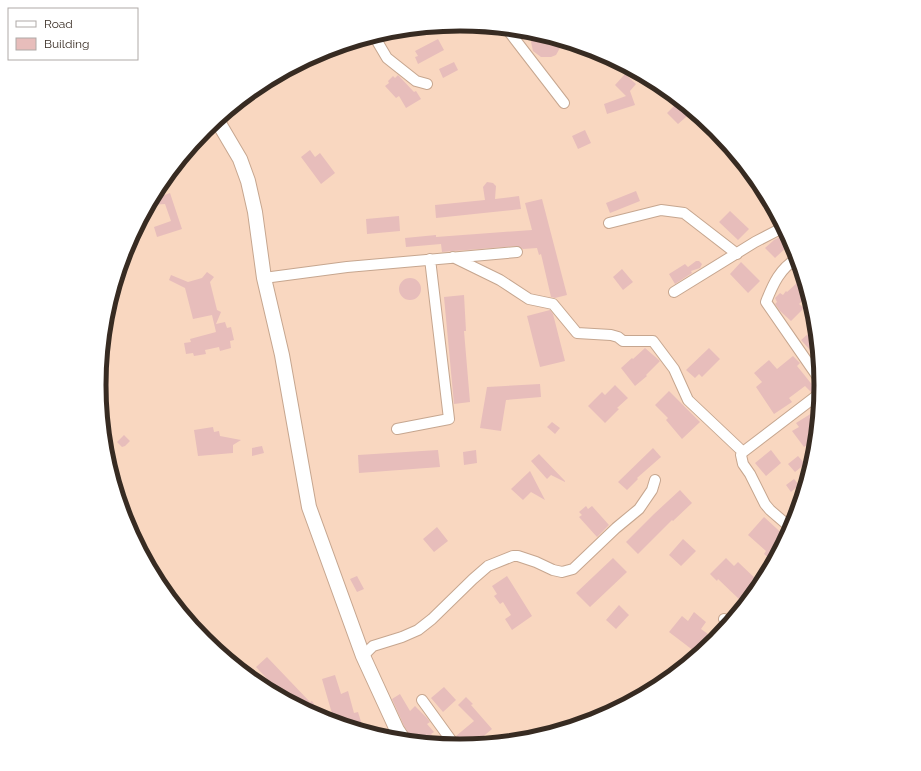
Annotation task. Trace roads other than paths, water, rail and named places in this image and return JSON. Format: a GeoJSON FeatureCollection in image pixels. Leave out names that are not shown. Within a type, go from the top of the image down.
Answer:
{"type":"FeatureCollection","features":[{"type":"Feature","properties":{"kind":"street"},"geometry":{"type":"LineString","coordinates":[[511,35],[564,103]]}},
{"type":"Feature","properties":{"kind":"street"},"geometry":{"type":"LineString","coordinates":[[377,41],[387,58],[416,81],[427,84]]}},
{"type":"Feature","properties":{"kind":"street"},"geometry":{"type":"LineString","coordinates":[[220,125],[240,159],[248,181],[255,212],[264,278],[282,355],[309,507],[363,656],[400,735]]}},
{"type":"Feature","properties":{"kind":"street"},"geometry":{"type":"LineString","coordinates":[[609,223],[661,210],[684,213],[737,254]]}},
{"type":"Feature","properties":{"kind":"street"},"geometry":{"type":"LineString","coordinates":[[674,292],[779,230]]}},
{"type":"Feature","properties":{"kind":"street"},"geometry":{"type":"LineString","coordinates":[[264,278],[347,267],[517,252]]}},
{"type":"Feature","properties":{"kind":"street"},"geometry":{"type":"LineString","coordinates":[[453,257],[500,280],[529,299],[553,304],[577,333],[611,335],[618,337],[623,341],[653,341],[674,369],[688,400],[743,452]]}},
{"type":"Feature","properties":{"kind":"street"},"geometry":{"type":"LineString","coordinates":[[397,429],[449,419],[430,259]]}},
{"type":"Feature","properties":{"kind":"street"},"geometry":{"type":"LineString","coordinates":[[792,261],[788,263],[773,283],[766,302],[814,372]]}},
{"type":"Feature","properties":{"kind":"street"},"geometry":{"type":"LineString","coordinates":[[786,524],[765,504],[750,474],[743,464],[741,455],[815,397]]}},
{"type":"Feature","properties":{"kind":"street"},"geometry":{"type":"LineString","coordinates":[[363,656],[373,646],[402,637],[418,630],[432,620],[488,566],[513,556],[518,556],[553,570],[562,572],[573,569],[616,528],[639,509],[652,490],[655,480]]}},
{"type":"Feature","properties":{"kind":"street"},"geometry":{"type":"LineString","coordinates":[[422,700],[451,740]]}}]}
